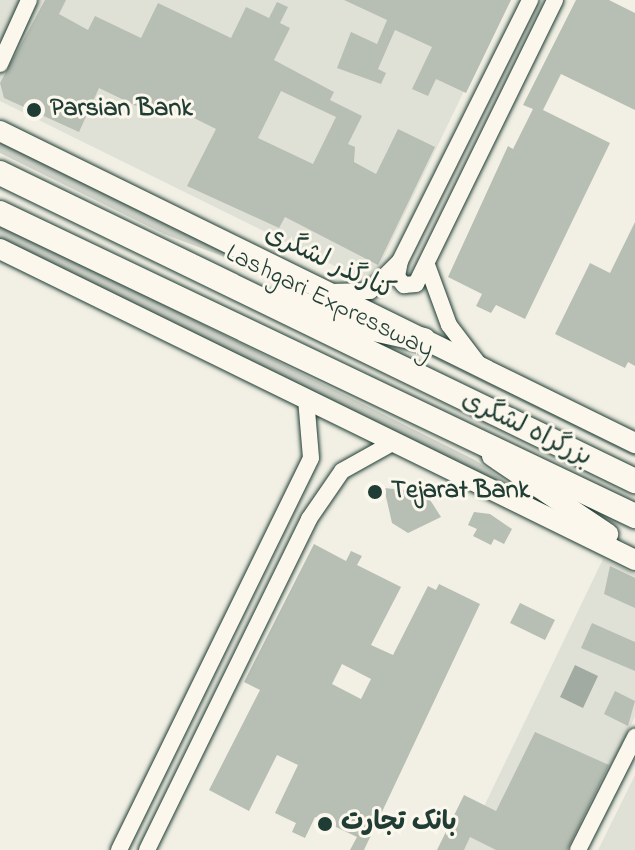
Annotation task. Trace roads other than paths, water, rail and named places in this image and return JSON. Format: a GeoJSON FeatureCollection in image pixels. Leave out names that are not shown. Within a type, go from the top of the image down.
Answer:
{"type":"FeatureCollection","features":[{"type":"Feature","properties":{"kind":"highway","name":"Lashgari Expressway"},"geometry":{"type":"LineString","coordinates":[[0,173],[635,481]]}},
{"type":"Feature","properties":{"kind":"highway","name":"بزرگراه لشگری"},"geometry":{"type":"LineString","coordinates":[[0,213],[444,421],[635,516]]}},
{"type":"Feature","properties":{"kind":"highway"},"geometry":{"type":"LineString","coordinates":[[174,259],[374,329],[424,340]]}},
{"type":"Feature","properties":{"kind":"main road","name":"کنارگذر لشگری"},"geometry":{"type":"LineString","coordinates":[[0,131],[635,443]]}},
{"type":"Feature","properties":{"kind":"main road"},"geometry":{"type":"LineString","coordinates":[[0,249],[635,560]]}},
{"type":"Feature","properties":{"kind":"main road"},"geometry":{"type":"LineString","coordinates":[[444,421],[635,552]]}},
{"type":"Feature","properties":{"kind":"street"},"geometry":{"type":"LineString","coordinates":[[0,64],[29,0]]}},
{"type":"Feature","properties":{"kind":"street"},"geometry":{"type":"LineString","coordinates":[[530,0],[400,261],[397,277],[404,285],[416,284],[427,265],[555,0]]}},
{"type":"Feature","properties":{"kind":"street"},"geometry":{"type":"LineString","coordinates":[[326,292],[370,291],[400,261]]}},
{"type":"Feature","properties":{"kind":"street"},"geometry":{"type":"LineString","coordinates":[[427,265],[449,325],[481,368]]}},
{"type":"Feature","properties":{"kind":"street"},"geometry":{"type":"LineString","coordinates":[[119,850],[311,458],[306,399]]}},
{"type":"Feature","properties":{"kind":"street"},"geometry":{"type":"LineString","coordinates":[[147,850],[309,519],[342,471],[394,442]]}},
{"type":"Feature","properties":{"kind":"street"},"geometry":{"type":"LineString","coordinates":[[578,850],[635,737]]}},
{"type":"Feature","properties":{"kind":"place","name":"Parsian Bank"},"geometry":{"type":"Point","coordinates":[34,110]}},
{"type":"Feature","properties":{"kind":"place","name":"Tejarat Bank"},"geometry":{"type":"Point","coordinates":[375,492]}},
{"type":"Feature","properties":{"kind":"place","name":"بانک تجارت"},"geometry":{"type":"Point","coordinates":[325,824]}}]}
